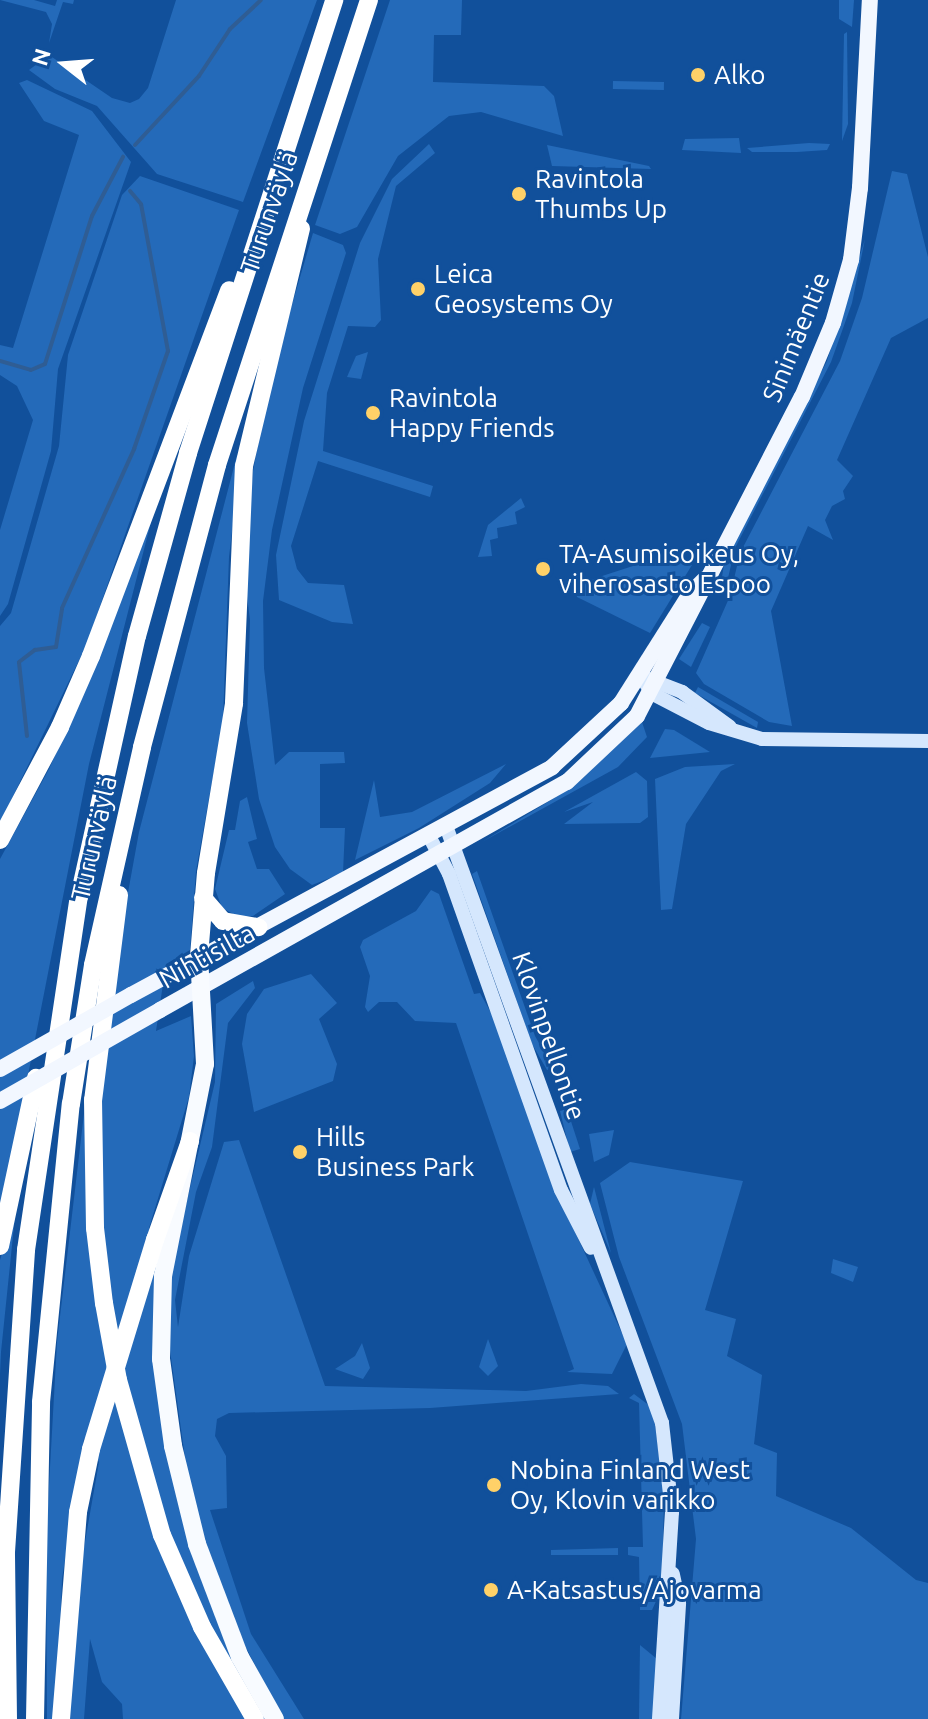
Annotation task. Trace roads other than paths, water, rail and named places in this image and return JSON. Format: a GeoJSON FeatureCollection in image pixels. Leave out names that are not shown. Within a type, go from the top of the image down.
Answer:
{"type":"FeatureCollection","features":[{"type":"Feature","properties":{"kind":"highway","name":"Turunväylä"},"geometry":{"type":"LineString","coordinates":[[8,1719],[6,1552],[26,1250],[79,897],[137,636],[257,229],[334,0]]}},
{"type":"Feature","properties":{"kind":"highway","name":"Turunväylä"},"geometry":{"type":"LineString","coordinates":[[35,1719],[34,1553],[54,1252],[93,965],[129,800],[217,465],[369,0]]}},
{"type":"Feature","properties":{"kind":"highway"},"geometry":{"type":"LineString","coordinates":[[275,1719],[240,1657],[208,1578],[184,1496],[166,1404],[159,1314],[205,1064],[199,956],[203,898],[234,703],[244,466],[294,266],[312,167]]}},
{"type":"Feature","properties":{"kind":"highway"},"geometry":{"type":"LineString","coordinates":[[0,840],[60,727],[91,656],[205,345],[257,229]]}},
{"type":"Feature","properties":{"kind":"highway"},"geometry":{"type":"LineString","coordinates":[[129,800],[93,1100],[95,1228],[104,1303],[118,1380],[162,1535],[202,1627],[255,1719]]}},
{"type":"Feature","properties":{"kind":"highway"},"geometry":{"type":"LineString","coordinates":[[0,1246],[79,897]]}},
{"type":"Feature","properties":{"kind":"highway"},"geometry":{"type":"LineString","coordinates":[[203,898],[223,921],[258,927]]}},
{"type":"Feature","properties":{"kind":"highway"},"geometry":{"type":"LineString","coordinates":[[61,1719],[76,1526],[91,1449],[155,1240],[190,1141]]}},
{"type":"Feature","properties":{"kind":"main road","name":"Sinimäentie"},"geometry":{"type":"LineString","coordinates":[[438,855],[593,763],[656,687],[706,578],[802,397],[845,286],[863,162],[870,0]]}},
{"type":"Feature","properties":{"kind":"main road","name":"Sinimäentie"},"geometry":{"type":"LineString","coordinates":[[429,836],[564,758],[599,728],[641,677],[690,594],[706,578]]}},
{"type":"Feature","properties":{"kind":"main road"},"geometry":{"type":"LineString","coordinates":[[641,677],[709,723],[777,742],[928,741]]}},
{"type":"Feature","properties":{"kind":"main road","name":"Klovinpellontie"},"geometry":{"type":"LineString","coordinates":[[446,826],[602,1263],[638,1344],[662,1423],[672,1512],[659,1719]]}},
{"type":"Feature","properties":{"kind":"main road","name":"Klovinpellontie"},"geometry":{"type":"LineString","coordinates":[[429,836],[561,1190],[602,1263]]}},
{"type":"Feature","properties":{"kind":"main road","name":"Nihtisilta"},"geometry":{"type":"LineString","coordinates":[[0,1069],[199,956],[429,836]]}},
{"type":"Feature","properties":{"kind":"main road","name":"Nihtisilta"},"geometry":{"type":"LineString","coordinates":[[0,1101],[438,855]]}},
{"type":"Feature","properties":{"kind":"main road","name":"Klovinpellontie"},"geometry":{"type":"LineString","coordinates":[[671,1566],[679,1603],[672,1719]]}},
{"type":"Feature","properties":{"kind":"waterway"},"geometry":{"type":"LineString","coordinates":[[135,145],[199,76],[230,29],[261,0]]}},
{"type":"Feature","properties":{"kind":"waterway"},"geometry":{"type":"LineString","coordinates":[[0,361],[31,370],[45,364],[92,216],[123,157]]}},
{"type":"Feature","properties":{"kind":"waterway"},"geometry":{"type":"LineString","coordinates":[[27,736],[19,662],[35,650],[56,647],[62,608],[134,449],[168,351],[141,204],[130,191]]}},
{"type":"Feature","properties":{"kind":"place","name":"Alko"},"geometry":{"type":"Point","coordinates":[698,75]}},
{"type":"Feature","properties":{"kind":"place","name":"Ravintola Thumbs Up"},"geometry":{"type":"Point","coordinates":[519,194]}},
{"type":"Feature","properties":{"kind":"place","name":"Leica Geosystems Oy"},"geometry":{"type":"Point","coordinates":[418,289]}},
{"type":"Feature","properties":{"kind":"place","name":"Ravintola Happy Friends"},"geometry":{"type":"Point","coordinates":[373,413]}},
{"type":"Feature","properties":{"kind":"place","name":"TA-Asumisoikeus Oy, viherosasto Espoo"},"geometry":{"type":"Point","coordinates":[543,569]}},
{"type":"Feature","properties":{"kind":"place","name":"Hills Business Park"},"geometry":{"type":"Point","coordinates":[300,1152]}},
{"type":"Feature","properties":{"kind":"place","name":"Nobina Finland West Oy, Klovin varikko"},"geometry":{"type":"Point","coordinates":[494,1485]}},
{"type":"Feature","properties":{"kind":"place","name":"A-Katsastus/Ajovarma"},"geometry":{"type":"Point","coordinates":[491,1590]}}]}
